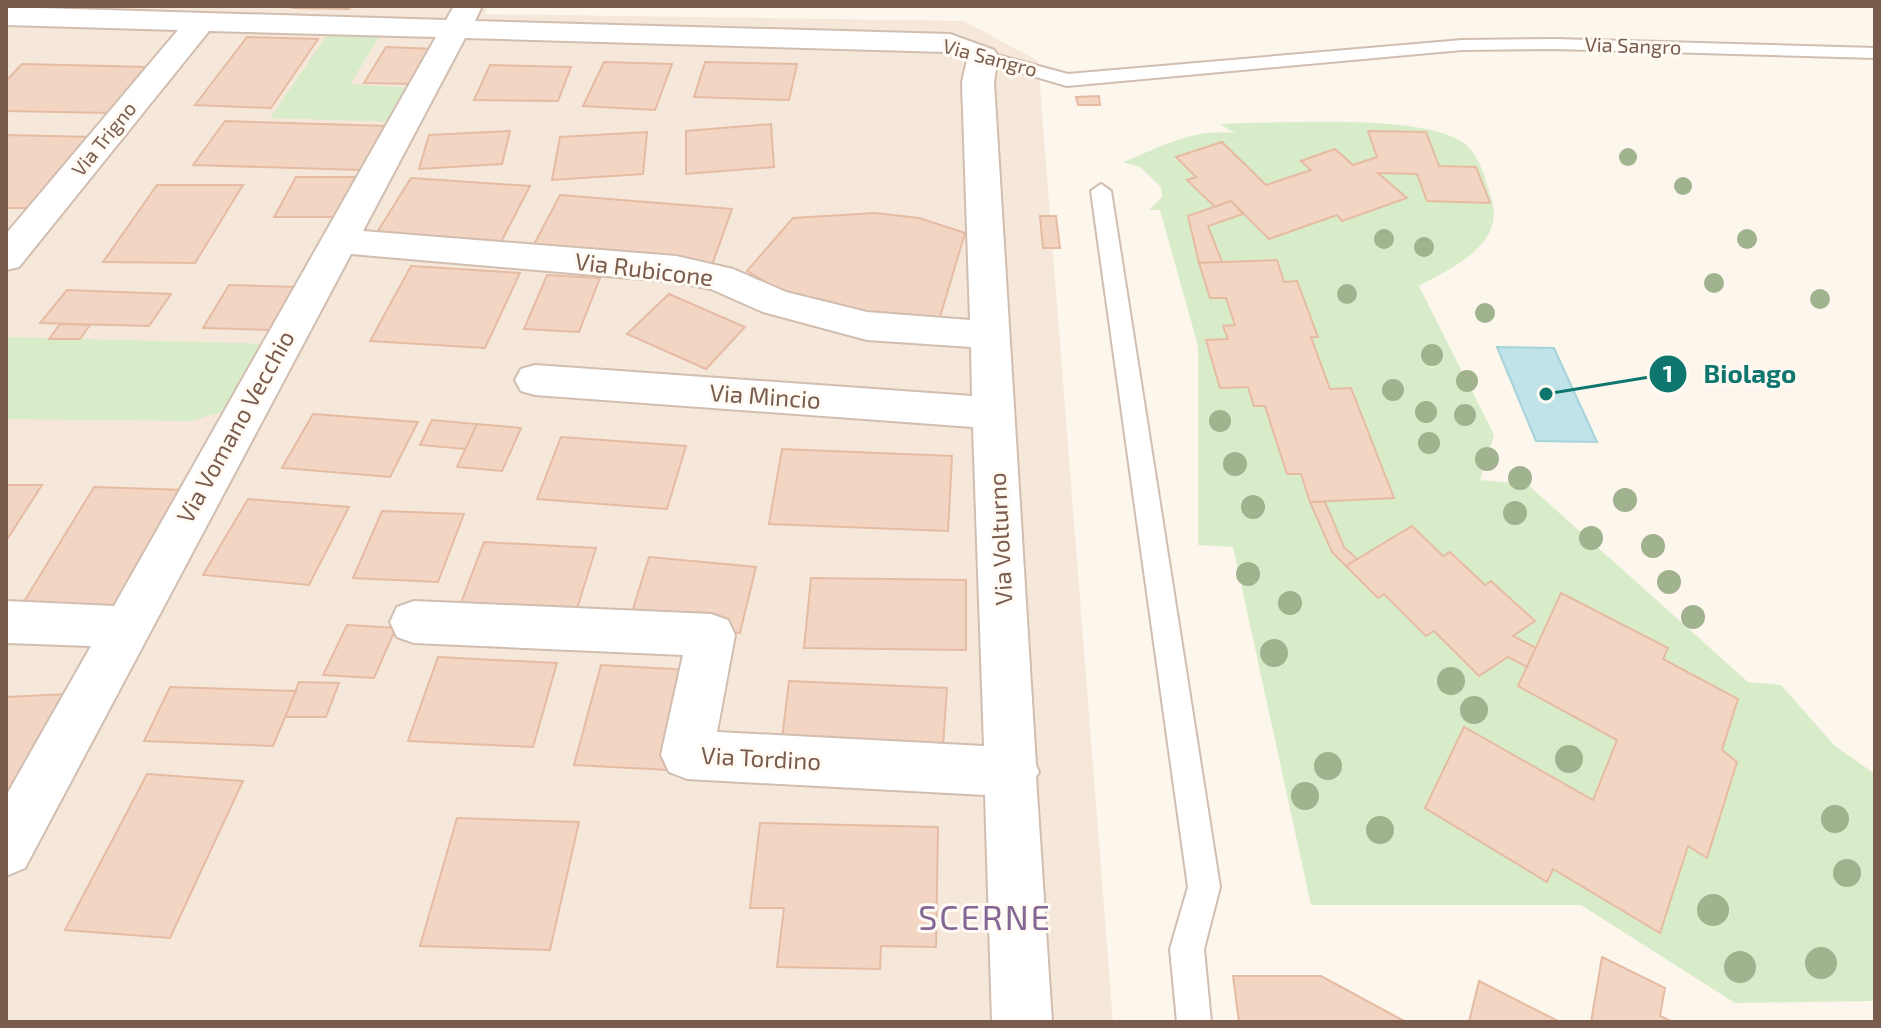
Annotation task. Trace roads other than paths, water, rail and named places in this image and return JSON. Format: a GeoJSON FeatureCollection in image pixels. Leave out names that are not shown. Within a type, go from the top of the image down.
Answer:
{"type":"FeatureCollection","features":[{"type":"Feature","properties":{"kind":"street","name":"Via Sangro"},"geometry":{"type":"LineString","coordinates":[[6,16],[202,20],[462,17],[950,43],[983,56]]}},
{"type":"Feature","properties":{"kind":"street","name":"Via Vomano Vecchio"},"geometry":{"type":"LineString","coordinates":[[6,849],[462,17]]}},
{"type":"Feature","properties":{"kind":"street","name":"Via Trigno"},"geometry":{"type":"LineString","coordinates":[[6,258],[202,20]]}},
{"type":"Feature","properties":{"kind":"street","name":"Via Volturno"},"geometry":{"type":"LineString","coordinates":[[983,56],[978,82],[1013,772],[1022,1022]]}},
{"type":"Feature","properties":{"kind":"street","name":"Via Rubicone"},"geometry":{"type":"LineString","coordinates":[[337,241],[676,269],[720,278],[776,303],[867,326],[991,335]]}},
{"type":"Feature","properties":{"kind":"street","name":"Via Mincio"},"geometry":{"type":"LineString","coordinates":[[535,380],[995,413]]}},
{"type":"Feature","properties":{"kind":"street"},"geometry":{"type":"LineString","coordinates":[[6,622],[127,627]]}},
{"type":"Feature","properties":{"kind":"street","name":"Via Tordino"},"geometry":{"type":"LineString","coordinates":[[414,622],[711,635],[687,755],[1013,772]]}},
{"type":"Feature","properties":{"kind":"lane","name":"Via Sangro"},"geometry":{"type":"LineString","coordinates":[[983,56],[1067,80],[1462,45],[1555,44],[1875,53]]}},
{"type":"Feature","properties":{"kind":"lane"},"geometry":{"type":"LineString","coordinates":[[1101,191],[1204,887],[1187,949],[1194,1022]]}},
{"type":"Feature","properties":{"kind":"water"},"geometry":{"type":"Polygon","coordinates":[[[1497,347],[1554,348],[1597,442],[1536,441],[1497,347]]]}},
{"type":"Feature","properties":{"kind":"place","name":"Biolago"},"geometry":{"type":"Point","coordinates":[1546,394]}},
{"type":"Feature","properties":{"kind":"district","name":"SCERNE"},"geometry":{"type":"Point","coordinates":[985,918]}}]}
